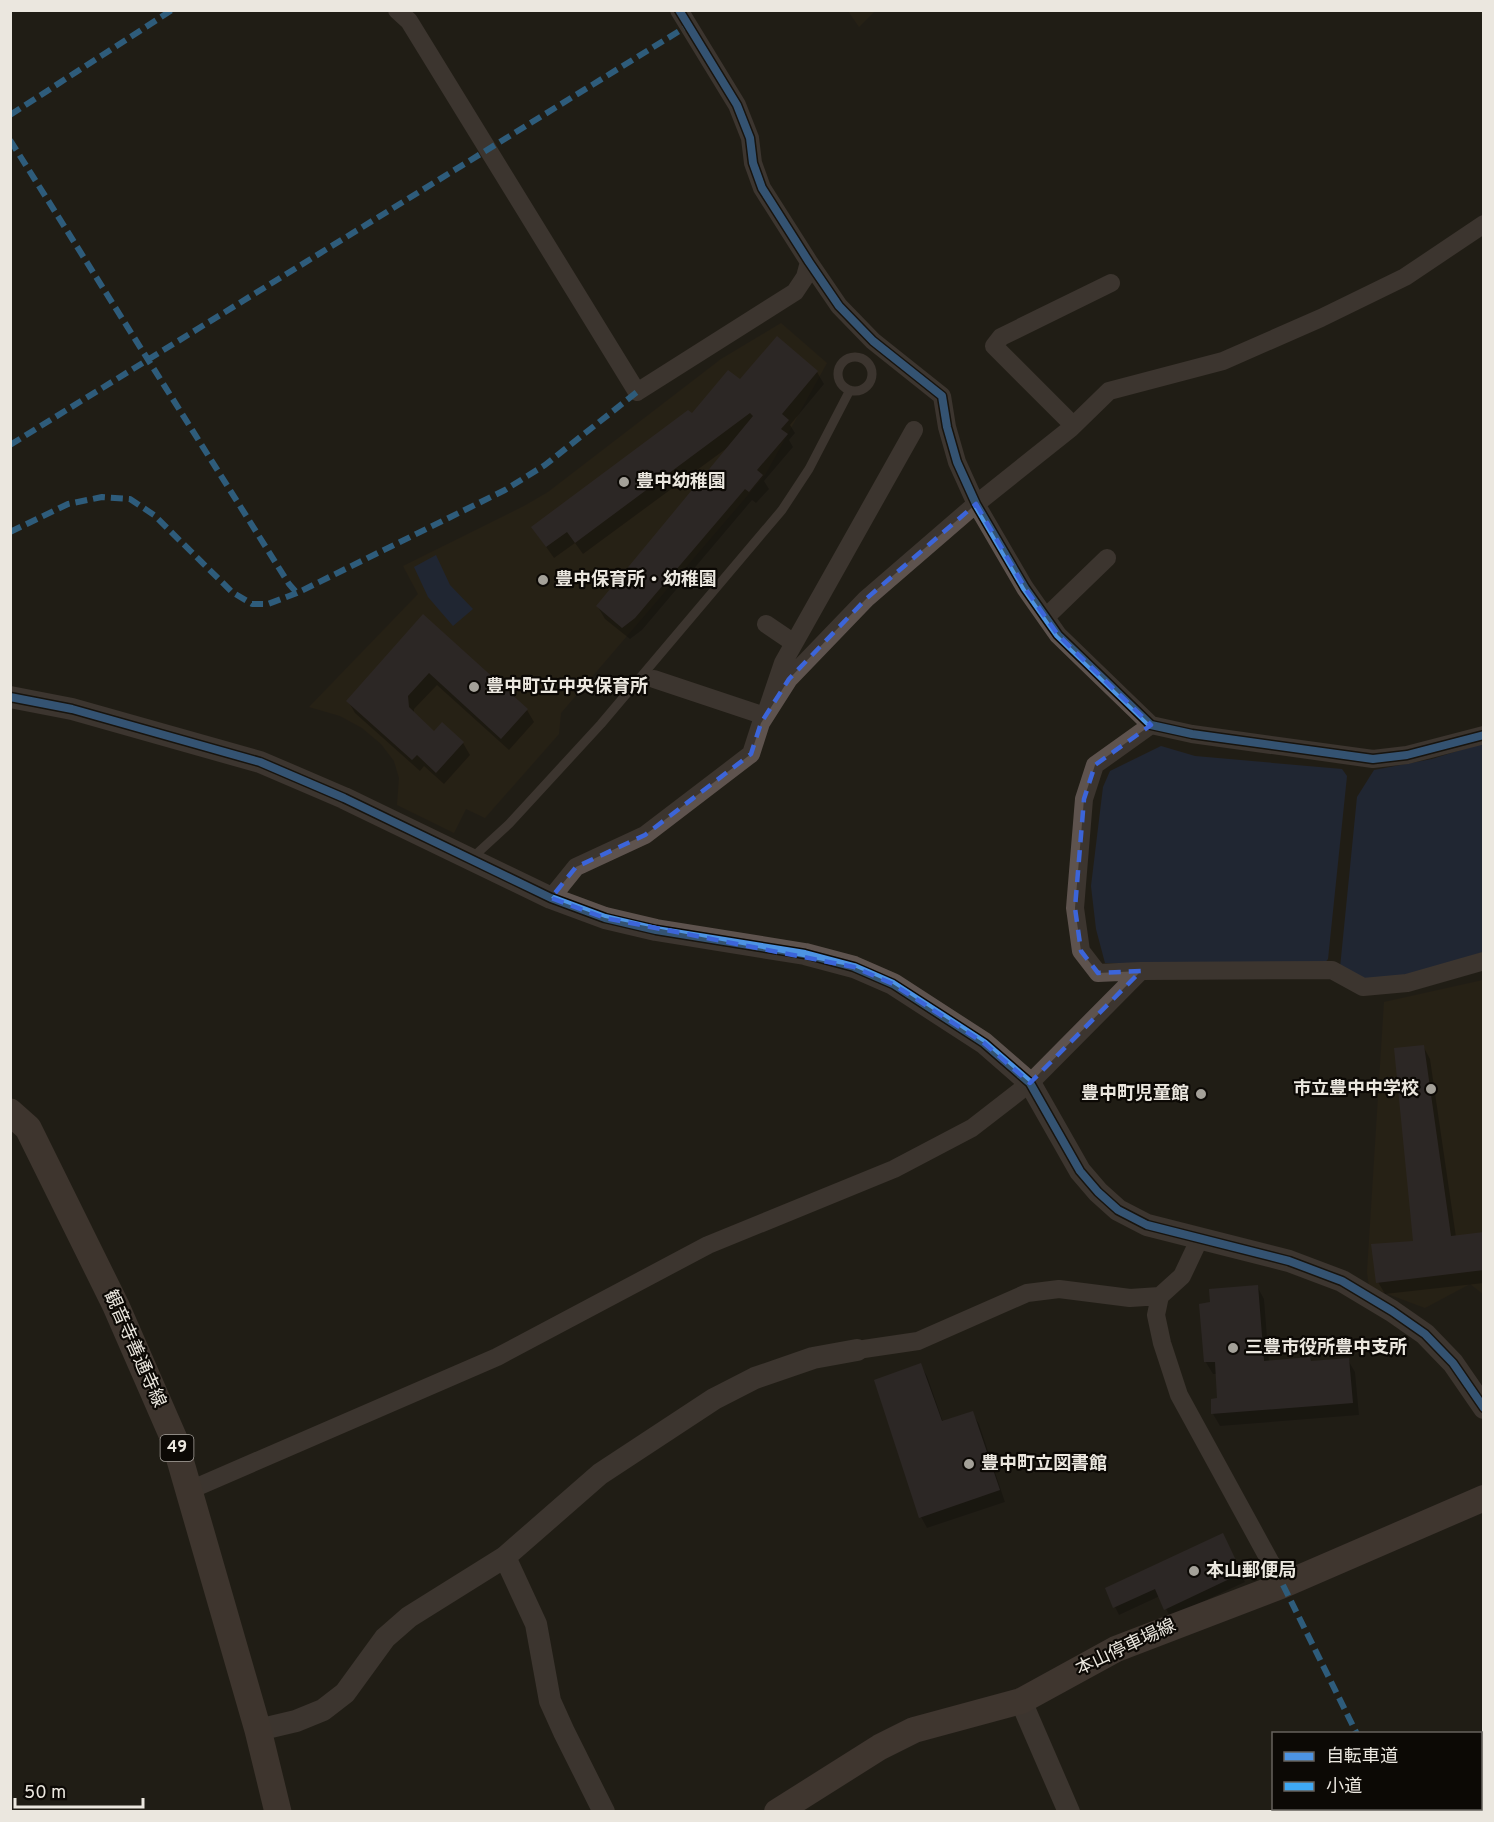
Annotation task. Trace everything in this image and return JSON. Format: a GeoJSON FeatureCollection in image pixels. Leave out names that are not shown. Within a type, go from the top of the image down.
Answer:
{"type":"FeatureCollection","features":[{"type":"Feature","properties":{"kind":"main road","name":"観音寺善通寺線"},"geometry":{"type":"LineString","coordinates":[[10,1112],[28,1128],[116,1306],[174,1439],[258,1730],[278,1812]]}},
{"type":"Feature","properties":{"kind":"main road","name":"本山停車場線"},"geometry":{"type":"LineString","coordinates":[[777,1812],[880,1747],[914,1730],[1021,1701],[1116,1649],[1282,1585],[1484,1498]]}},
{"type":"Feature","properties":{"kind":"street"},"geometry":{"type":"LineString","coordinates":[[397,10],[409,21],[637,392],[795,292],[805,277],[809,262]]}},
{"type":"Feature","properties":{"kind":"street"},"geometry":{"type":"LineString","coordinates":[[679,10],[737,105],[750,138],[753,163],[762,188],[809,262],[839,306],[873,341],[942,396],[947,427],[957,462],[976,504],[1025,588],[1058,635],[1151,725],[1192,734],[1373,759],[1407,755],[1484,735]]}},
{"type":"Feature","properties":{"kind":"street"},"geometry":{"type":"LineString","coordinates":[[765,716],[789,679],[866,599],[976,504],[1073,425],[1109,391],[1223,361],[1321,318],[1405,277],[1484,224]]}},
{"type":"Feature","properties":{"kind":"street"},"geometry":{"type":"LineString","coordinates":[[1073,425],[994,346],[1001,337],[1111,283]]}},
{"type":"Feature","properties":{"kind":"street"},"geometry":{"type":"LineString","coordinates":[[551,898],[576,867],[645,835],[751,754],[783,663],[914,430]]}},
{"type":"Feature","properties":{"kind":"street"},"geometry":{"type":"LineString","coordinates":[[1046,617],[1107,558]]}},
{"type":"Feature","properties":{"kind":"street"},"geometry":{"type":"LineString","coordinates":[[766,624],[795,643]]}},
{"type":"Feature","properties":{"kind":"street"},"geometry":{"type":"LineString","coordinates":[[654,679],[765,716]]}},
{"type":"Feature","properties":{"kind":"street"},"geometry":{"type":"LineString","coordinates":[[10,697],[72,709],[260,762],[344,798],[551,898],[605,918],[805,954],[854,967],[893,984],[984,1043],[1030,1083],[1080,1171],[1118,1210],[1147,1226],[1289,1261],[1342,1281],[1425,1334],[1454,1363],[1484,1408]]}},
{"type":"Feature","properties":{"kind":"street"},"geometry":{"type":"LineString","coordinates":[[1151,725],[1095,765],[1084,799],[1075,908],[1081,951],[1098,973],[1332,970],[1363,987],[1407,983],[1484,961]]}},
{"type":"Feature","properties":{"kind":"street"},"geometry":{"type":"LineString","coordinates":[[190,1490],[497,1357],[708,1245],[894,1169],[972,1128],[1030,1083],[1141,971]]}},
{"type":"Feature","properties":{"kind":"street"},"geometry":{"type":"LineString","coordinates":[[1199,1240],[1182,1276],[1160,1296],[1156,1315],[1162,1343],[1179,1395],[1282,1585]]}},
{"type":"Feature","properties":{"kind":"street"},"geometry":{"type":"LineString","coordinates":[[258,1730],[296,1721],[323,1710],[345,1693],[386,1638],[410,1617],[505,1557],[600,1474],[714,1399],[755,1378],[813,1358],[918,1341],[1027,1293],[1059,1289],[1130,1298],[1160,1296]]}},
{"type":"Feature","properties":{"kind":"street"},"geometry":{"type":"LineString","coordinates":[[505,1557],[536,1624],[550,1701],[604,1812]]}},
{"type":"Feature","properties":{"kind":"street"},"geometry":{"type":"LineString","coordinates":[[1021,1701],[1069,1812]]}},
{"type":"Feature","properties":{"kind":"lane"},"geometry":{"type":"LineString","coordinates":[[470,860],[509,824],[601,724],[782,510],[809,470],[850,390]]}},
{"type":"Feature","properties":{"kind":"highlighted area"},"geometry":{"type":"Polygon","coordinates":[[[976,504],[1025,588],[1058,635],[1151,725],[1095,765],[1084,799],[1075,908],[1081,951],[1098,973],[1141,971],[1030,1083],[984,1043],[893,984],[854,967],[605,918],[551,898],[576,867],[645,835],[751,754],[761,723],[789,679],[866,599],[976,504]]]}},
{"type":"Feature","properties":{"kind":"shaded area"},"geometry":{"type":"Polygon","coordinates":[[[848,11],[875,11],[859,27],[848,11]]]}},
{"type":"Feature","properties":{"kind":"shaded area","name":"豊中保育所・幼稚園"},"geometry":{"type":"Polygon","coordinates":[[[781,323],[827,363],[765,475],[561,713],[559,734],[485,818],[466,809],[454,833],[397,805],[399,778],[394,761],[381,744],[362,728],[340,716],[309,707],[418,594],[403,566],[548,492],[721,359],[781,323]]]}},
{"type":"Feature","properties":{"kind":"shaded area","name":"市立豊中中学校"},"geometry":{"type":"Polygon","coordinates":[[[1483,980],[1483,1294],[1470,1284],[1425,1308],[1369,1287],[1367,1272],[1384,1002],[1483,980]]]}},
{"type":"Feature","properties":{"kind":"water"},"geometry":{"type":"Polygon","coordinates":[[[436,555],[450,585],[473,609],[453,626],[428,597],[414,567],[436,555]]]}},
{"type":"Feature","properties":{"kind":"water"},"geometry":{"type":"Polygon","coordinates":[[[1483,743],[1483,952],[1425,972],[1394,979],[1362,978],[1340,968],[1357,797],[1374,770],[1432,759],[1483,743]]]}},
{"type":"Feature","properties":{"kind":"water"},"geometry":{"type":"Polygon","coordinates":[[[1161,746],[1195,756],[1342,769],[1347,776],[1328,959],[1321,967],[1105,963],[1096,929],[1091,886],[1103,787],[1110,771],[1161,746]]]}},
{"type":"Feature","properties":{"kind":"building","name":"豊中幼稚園"},"geometry":{"type":"Polygon","coordinates":[[[777,336],[818,371],[782,414],[789,420],[781,429],[788,434],[757,470],[763,475],[749,492],[745,489],[635,618],[622,628],[596,606],[753,416],[750,413],[575,543],[567,532],[546,547],[531,527],[688,410],[692,413],[728,370],[740,379],[777,336]]]}},
{"type":"Feature","properties":{"kind":"building","name":"豊中町立中央保育所"},"geometry":{"type":"Polygon","coordinates":[[[423,614],[528,709],[501,739],[429,673],[408,696],[409,707],[434,731],[442,722],[464,742],[436,773],[417,755],[412,760],[346,701],[423,614]]]}},
{"type":"Feature","properties":{"kind":"building"},"geometry":{"type":"Polygon","coordinates":[[[1424,1045],[1451,1236],[1484,1232],[1484,1270],[1376,1283],[1371,1244],[1413,1241],[1394,1048],[1424,1045]]]}},
{"type":"Feature","properties":{"kind":"building","name":"三豊市役所豊中支所"},"geometry":{"type":"Polygon","coordinates":[[[1258,1285],[1264,1361],[1310,1357],[1311,1361],[1349,1358],[1353,1403],[1211,1414],[1211,1399],[1217,1398],[1215,1362],[1204,1362],[1199,1304],[1210,1302],[1209,1289],[1258,1285]]]}},
{"type":"Feature","properties":{"kind":"building"},"geometry":{"type":"Polygon","coordinates":[[[921,1363],[942,1421],[973,1411],[1000,1490],[919,1518],[874,1380],[921,1363]]]}},
{"type":"Feature","properties":{"kind":"building"},"geometry":{"type":"Polygon","coordinates":[[[1223,1533],[1242,1573],[1164,1610],[1155,1589],[1113,1608],[1105,1588],[1223,1533]]]}},
{"type":"Feature","properties":{"kind":"marked path"},"geometry":{"type":"LineString","coordinates":[[10,115],[172,10]]}},
{"type":"Feature","properties":{"kind":"marked path"},"geometry":{"type":"LineString","coordinates":[[10,445],[689,25]]}},
{"type":"Feature","properties":{"kind":"marked path"},"geometry":{"type":"LineString","coordinates":[[10,140],[289,584],[297,593]]}},
{"type":"Feature","properties":{"kind":"marked path"},"geometry":{"type":"LineString","coordinates":[[10,532],[68,504],[102,497],[130,499],[154,515],[232,592],[252,604],[268,604],[297,593],[505,490],[545,465],[637,392]]}},
{"type":"Feature","properties":{"kind":"marked path"},"geometry":{"type":"LineString","coordinates":[[1283,1585],[1356,1732]]}},
{"type":"Feature","properties":{"kind":"cycle path"},"geometry":{"type":"LineString","coordinates":[[679,10],[737,105],[750,138],[753,163],[762,188],[809,262],[839,306],[873,341],[942,396],[947,427],[957,462],[976,504],[1025,588],[1058,635],[1151,725],[1192,734],[1373,759],[1407,755],[1484,735]]}},
{"type":"Feature","properties":{"kind":"cycle path"},"geometry":{"type":"LineString","coordinates":[[10,697],[72,709],[260,762],[344,798],[551,898],[605,918],[656,930],[805,954],[854,967],[893,984],[984,1043],[1030,1083],[1080,1171],[1118,1210],[1147,1225],[1289,1261],[1342,1281],[1425,1334],[1453,1363],[1484,1408]]}},
{"type":"Feature","properties":{"kind":"place","name":"豊中幼稚園"},"geometry":{"type":"Point","coordinates":[624,482]}},
{"type":"Feature","properties":{"kind":"place","name":"豊中保育所・幼稚園"},"geometry":{"type":"Point","coordinates":[543,580]}},
{"type":"Feature","properties":{"kind":"place","name":"豊中町立中央保育所"},"geometry":{"type":"Point","coordinates":[474,687]}},
{"type":"Feature","properties":{"kind":"place","name":"市立豊中中学校"},"geometry":{"type":"Point","coordinates":[1431,1089]}},
{"type":"Feature","properties":{"kind":"place","name":"豊中町児童館"},"geometry":{"type":"Point","coordinates":[1201,1094]}},
{"type":"Feature","properties":{"kind":"place","name":"三豊市役所豊中支所"},"geometry":{"type":"Point","coordinates":[1233,1348]}},
{"type":"Feature","properties":{"kind":"place","name":"豊中町立図書館"},"geometry":{"type":"Point","coordinates":[969,1464]}},
{"type":"Feature","properties":{"kind":"place","name":"本山郵便局"},"geometry":{"type":"Point","coordinates":[1194,1571]}}]}
